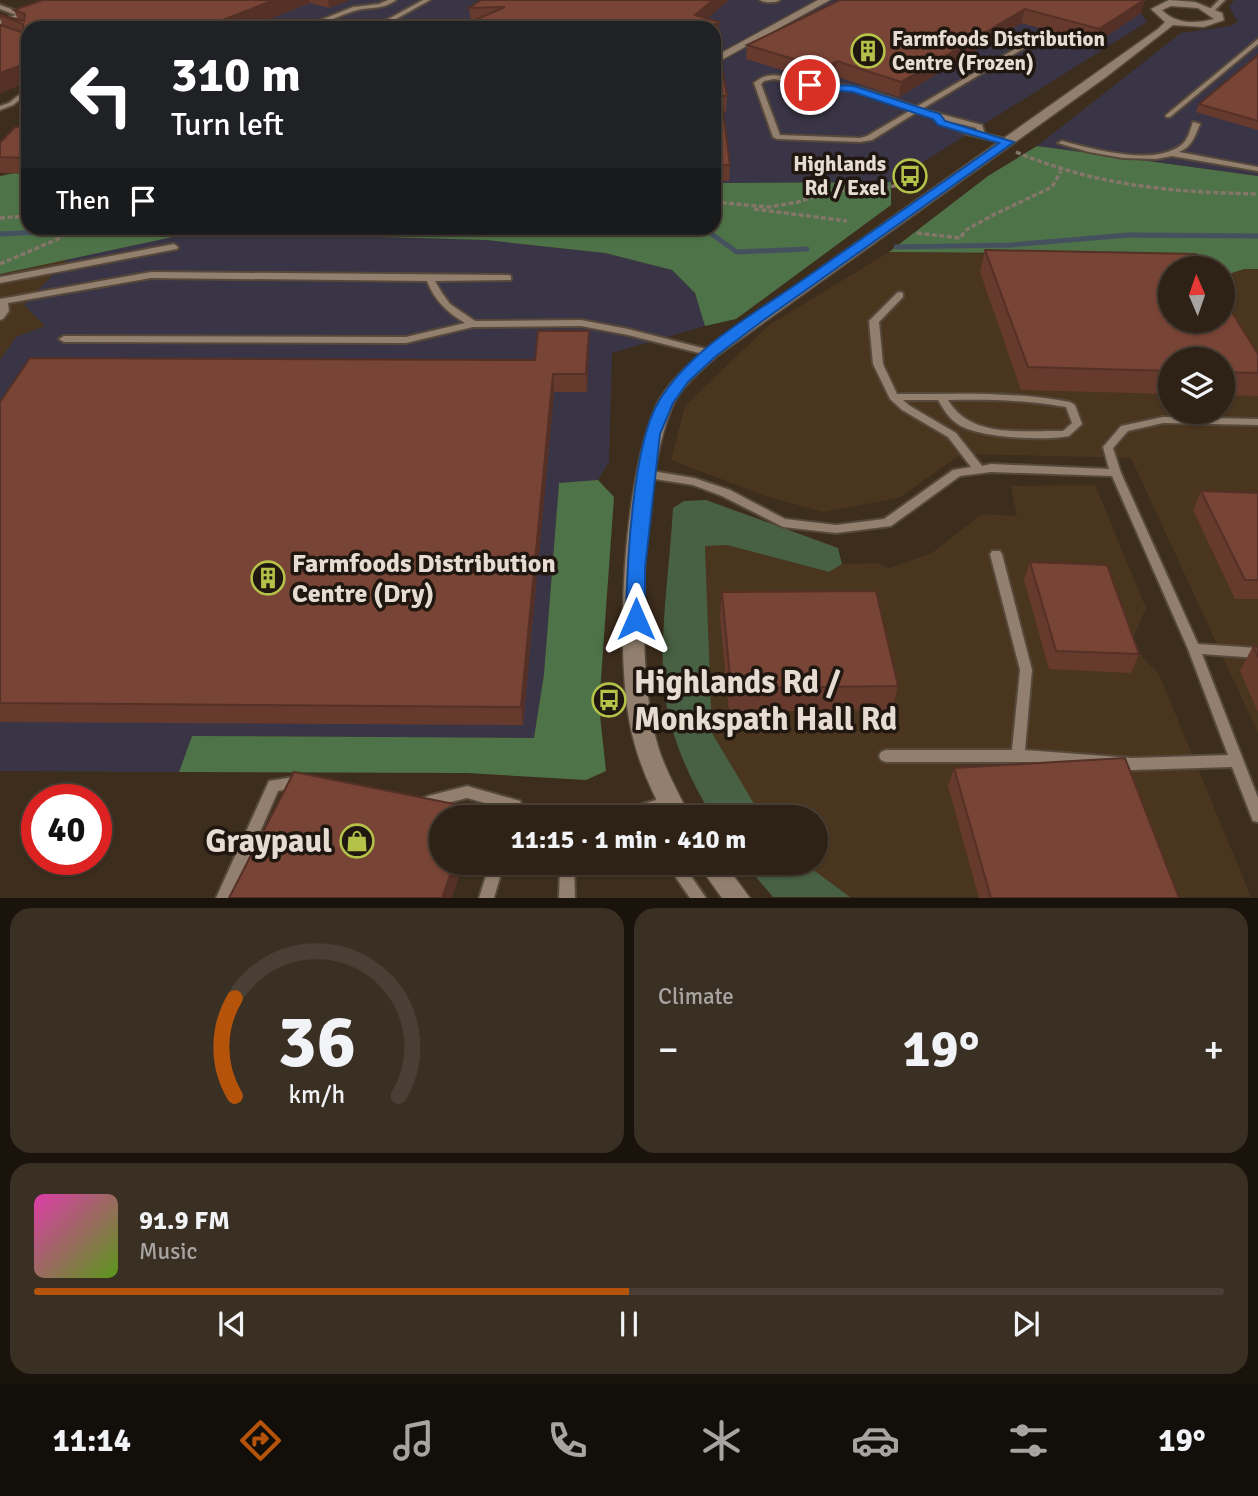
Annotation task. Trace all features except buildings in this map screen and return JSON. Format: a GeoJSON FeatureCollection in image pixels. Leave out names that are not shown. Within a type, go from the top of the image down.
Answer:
{"type":"FeatureCollection","features":[{"type":"Feature","properties":{"kind":"street"},"geometry":{"type":"LineString","coordinates":[[721,57],[825,0]]}},
{"type":"Feature","properties":{"kind":"street"},"geometry":{"type":"LineString","coordinates":[[1145,2],[1159,6],[1186,1],[1212,10],[1219,20],[1212,23],[1171,21],[1157,13],[1159,6]]}},
{"type":"Feature","properties":{"kind":"street"},"geometry":{"type":"LineString","coordinates":[[671,805],[644,737],[636,670],[636,569],[646,474],[652,434],[666,403],[683,379],[710,353],[1162,31],[1171,21]]}},
{"type":"Feature","properties":{"kind":"street"},"geometry":{"type":"LineString","coordinates":[[719,875],[738,898]]}},
{"type":"Feature","properties":{"kind":"lane"},"geometry":{"type":"LineString","coordinates":[[322,21],[355,8],[380,6],[393,0]]}},
{"type":"Feature","properties":{"kind":"lane"},"geometry":{"type":"LineString","coordinates":[[388,21],[427,0]]}},
{"type":"Feature","properties":{"kind":"lane"},"geometry":{"type":"LineString","coordinates":[[763,0],[777,0]]}},
{"type":"Feature","properties":{"kind":"lane"},"geometry":{"type":"LineString","coordinates":[[1212,10],[1222,0]]}},
{"type":"Feature","properties":{"kind":"lane"},"geometry":{"type":"LineString","coordinates":[[0,6],[22,15]]}},
{"type":"Feature","properties":{"kind":"lane"},"geometry":{"type":"LineString","coordinates":[[0,22],[35,11]]}},
{"type":"Feature","properties":{"kind":"lane"},"geometry":{"type":"LineString","coordinates":[[0,22],[9,26]]}},
{"type":"Feature","properties":{"kind":"lane"},"geometry":{"type":"LineString","coordinates":[[1005,144],[982,133],[942,123],[936,117],[917,110],[842,86],[768,77],[757,83],[773,133],[788,139],[860,141],[917,110],[1034,40]]}},
{"type":"Feature","properties":{"kind":"lane"},"geometry":{"type":"LineString","coordinates":[[1168,116],[1258,41]]}},
{"type":"Feature","properties":{"kind":"lane"},"geometry":{"type":"LineString","coordinates":[[0,108],[21,96]]}},
{"type":"Feature","properties":{"kind":"lane"},"geometry":{"type":"LineString","coordinates":[[11,104],[21,104]]}},
{"type":"Feature","properties":{"kind":"lane"},"geometry":{"type":"LineString","coordinates":[[1170,153],[1182,149],[1190,141],[1196,124]]}},
{"type":"Feature","properties":{"kind":"lane"},"geometry":{"type":"LineString","coordinates":[[1062,143],[1108,154],[1170,153],[1258,169]]}},
{"type":"Feature","properties":{"kind":"lane"},"geometry":{"type":"LineString","coordinates":[[0,280],[174,247]]}},
{"type":"Feature","properties":{"kind":"lane"},"geometry":{"type":"LineString","coordinates":[[0,317],[4,311],[1,302],[151,275],[508,278]]}},
{"type":"Feature","properties":{"kind":"lane"},"geometry":{"type":"LineString","coordinates":[[430,278],[435,292],[453,313],[473,324]]}},
{"type":"Feature","properties":{"kind":"lane"},"geometry":{"type":"LineString","coordinates":[[900,295],[874,321],[878,364],[894,397],[906,408],[952,435],[979,470]]}},
{"type":"Feature","properties":{"kind":"lane"},"geometry":{"type":"LineString","coordinates":[[64,339],[407,340],[473,324],[581,323],[628,331],[710,353]]}},
{"type":"Feature","properties":{"kind":"lane"},"geometry":{"type":"LineString","coordinates":[[894,397],[1052,400],[1070,405],[1077,424],[1065,434],[981,431],[961,424],[948,413],[942,398]]}},
{"type":"Feature","properties":{"kind":"lane"},"geometry":{"type":"LineString","coordinates":[[1258,422],[1163,420],[1125,428],[1108,447],[1116,473],[1194,649],[1258,816]]}},
{"type":"Feature","properties":{"kind":"lane"},"geometry":{"type":"LineString","coordinates":[[646,474],[694,482],[726,493],[783,523],[836,528],[887,523],[957,473],[979,470],[1116,473]]}},
{"type":"Feature","properties":{"kind":"lane"},"geometry":{"type":"LineString","coordinates":[[996,554],[1026,670],[1018,756]]}},
{"type":"Feature","properties":{"kind":"lane"},"geometry":{"type":"LineString","coordinates":[[1194,649],[1258,653]]}},
{"type":"Feature","properties":{"kind":"lane"},"geometry":{"type":"LineString","coordinates":[[886,756],[1018,756],[1132,764],[1237,761]]}},
{"type":"Feature","properties":{"kind":"lane"},"geometry":{"type":"LineString","coordinates":[[223,898],[274,785],[295,781],[323,785]]}},
{"type":"Feature","properties":{"kind":"lane"},"geometry":{"type":"LineString","coordinates":[[419,801],[433,803],[467,792],[515,805]]}},
{"type":"Feature","properties":{"kind":"lane"},"geometry":{"type":"LineString","coordinates":[[486,898],[493,875]]}},
{"type":"Feature","properties":{"kind":"lane"},"geometry":{"type":"LineString","coordinates":[[567,875],[567,898]]}},
{"type":"Feature","properties":{"kind":"lane"},"geometry":{"type":"LineString","coordinates":[[682,875],[699,898]]}},
{"type":"Feature","properties":{"kind":"path"},"geometry":{"type":"LineString","coordinates":[[1005,144],[1061,171],[1172,191],[1258,194]]}},
{"type":"Feature","properties":{"kind":"path"},"geometry":{"type":"LineString","coordinates":[[916,233],[960,238],[966,230],[993,215],[1052,187],[1061,171]]}},
{"type":"Feature","properties":{"kind":"path"},"geometry":{"type":"LineString","coordinates":[[741,206],[769,207],[798,202],[831,191],[905,186],[919,178],[952,181]]}},
{"type":"Feature","properties":{"kind":"path"},"geometry":{"type":"LineString","coordinates":[[721,202],[847,221]]}},
{"type":"Feature","properties":{"kind":"path"},"geometry":{"type":"LineString","coordinates":[[0,218],[21,216]]}},
{"type":"Feature","properties":{"kind":"path"},"geometry":{"type":"LineString","coordinates":[[0,264],[64,235]]}},
{"type":"Feature","properties":{"kind":"shaded area"},"geometry":{"type":"Polygon","coordinates":[[[73,0],[1111,0],[1141,13],[1147,22],[891,182],[721,183],[721,21],[21,21],[21,27],[0,27],[73,0]]]}},
{"type":"Feature","properties":{"kind":"shaded area"},"geometry":{"type":"Polygon","coordinates":[[[1234,0],[1258,0],[1258,176],[1037,146],[1181,33],[1230,26],[1238,22],[1229,7],[1234,0]]]}},
{"type":"Feature","properties":{"kind":"shaded area","name":"Farmfoods Distribution Centre (Dry)"},"geometry":{"type":"Polygon","coordinates":[[[182,235],[486,240],[605,253],[672,270],[695,293],[705,326],[612,353],[609,462],[598,480],[559,484],[544,674],[534,738],[192,736],[179,772],[0,771],[0,360],[16,337],[45,326],[24,305],[68,259],[182,235]]]}},
{"type":"Feature","properties":{"kind":"shaded area"},"geometry":{"type":"Polygon","coordinates":[[[889,252],[1016,254],[1158,314],[1158,333],[1235,333],[1236,272],[1258,269],[1258,733],[1131,458],[961,454],[899,498],[823,512],[766,496],[671,460],[685,406],[769,325],[889,252]]]}},
{"type":"Feature","properties":{"kind":"shaded area"},"geometry":{"type":"Polygon","coordinates":[[[68,259],[24,305],[45,326],[16,337],[0,360],[0,274],[68,259]]]}},
{"type":"Feature","properties":{"kind":"shaded area"},"geometry":{"type":"Polygon","coordinates":[[[1095,485],[1146,608],[1133,638],[1143,658],[1159,674],[1251,897],[850,897],[820,875],[828,875],[828,805],[755,805],[712,733],[705,545],[727,545],[829,572],[842,564],[879,563],[887,569],[932,553],[982,514],[1017,516],[1011,486],[1095,485]]]}},
{"type":"Feature","properties":{"kind":"green space"},"geometry":{"type":"Polygon","coordinates":[[[1037,146],[1258,176],[1258,269],[1236,272],[1236,256],[1158,256],[1158,267],[1021,253],[889,252],[988,176],[1037,146]]]}},
{"type":"Feature","properties":{"kind":"green space"},"geometry":{"type":"Polygon","coordinates":[[[21,173],[21,235],[182,235],[0,274],[0,176],[21,173]]]}},
{"type":"Feature","properties":{"kind":"green space"},"geometry":{"type":"Polygon","coordinates":[[[891,182],[891,205],[736,319],[705,326],[695,293],[672,270],[605,253],[486,240],[305,235],[721,235],[721,183],[891,182]]]}},
{"type":"Feature","properties":{"kind":"green space"},"geometry":{"type":"Polygon","coordinates":[[[598,480],[614,497],[599,706],[606,771],[586,780],[467,773],[179,772],[192,736],[534,738],[544,674],[559,483],[598,480]]]}},
{"type":"Feature","properties":{"kind":"green space"},"geometry":{"type":"Polygon","coordinates":[[[706,500],[838,548],[842,564],[829,572],[727,545],[705,546],[712,733],[755,805],[706,805],[686,767],[668,713],[663,675],[663,633],[673,508],[684,501],[706,500]]]}},
{"type":"Feature","properties":{"kind":"green space"},"geometry":{"type":"Polygon","coordinates":[[[754,875],[820,875],[850,897],[773,897],[754,875]]]}},
{"type":"Feature","properties":{"kind":"waterway"},"geometry":{"type":"LineString","coordinates":[[0,234],[21,233]]}},
{"type":"Feature","properties":{"kind":"waterway"},"geometry":{"type":"LineString","coordinates":[[713,235],[737,252],[807,249]]}},
{"type":"Feature","properties":{"kind":"waterway"},"geometry":{"type":"LineString","coordinates":[[896,247],[1011,245],[1129,235],[1258,236]]}},
{"type":"Feature","properties":{"kind":"place","name":"Farmfoods Distribution Centre (Frozen)"},"geometry":{"type":"Point","coordinates":[868,51]}},
{"type":"Feature","properties":{"kind":"place","name":"Highlands Rd / Exel"},"geometry":{"type":"Point","coordinates":[910,176]}},
{"type":"Feature","properties":{"kind":"place","name":"Farmfoods Distribution Centre (Dry)"},"geometry":{"type":"Point","coordinates":[268,578]}},
{"type":"Feature","properties":{"kind":"place","name":"Highlands Rd / Monkspath Hall Rd"},"geometry":{"type":"Point","coordinates":[609,700]}},
{"type":"Feature","properties":{"kind":"place","name":"Graypaul"},"geometry":{"type":"Point","coordinates":[357,841]}},
{"type":"Feature","properties":{"kind":"route"},"geometry":{"type":"LineString","coordinates":[[636,619],[636,569],[652,434],[666,403],[683,379],[710,353],[1008,142],[942,123],[936,117],[854,89],[810,85]]}}]}
